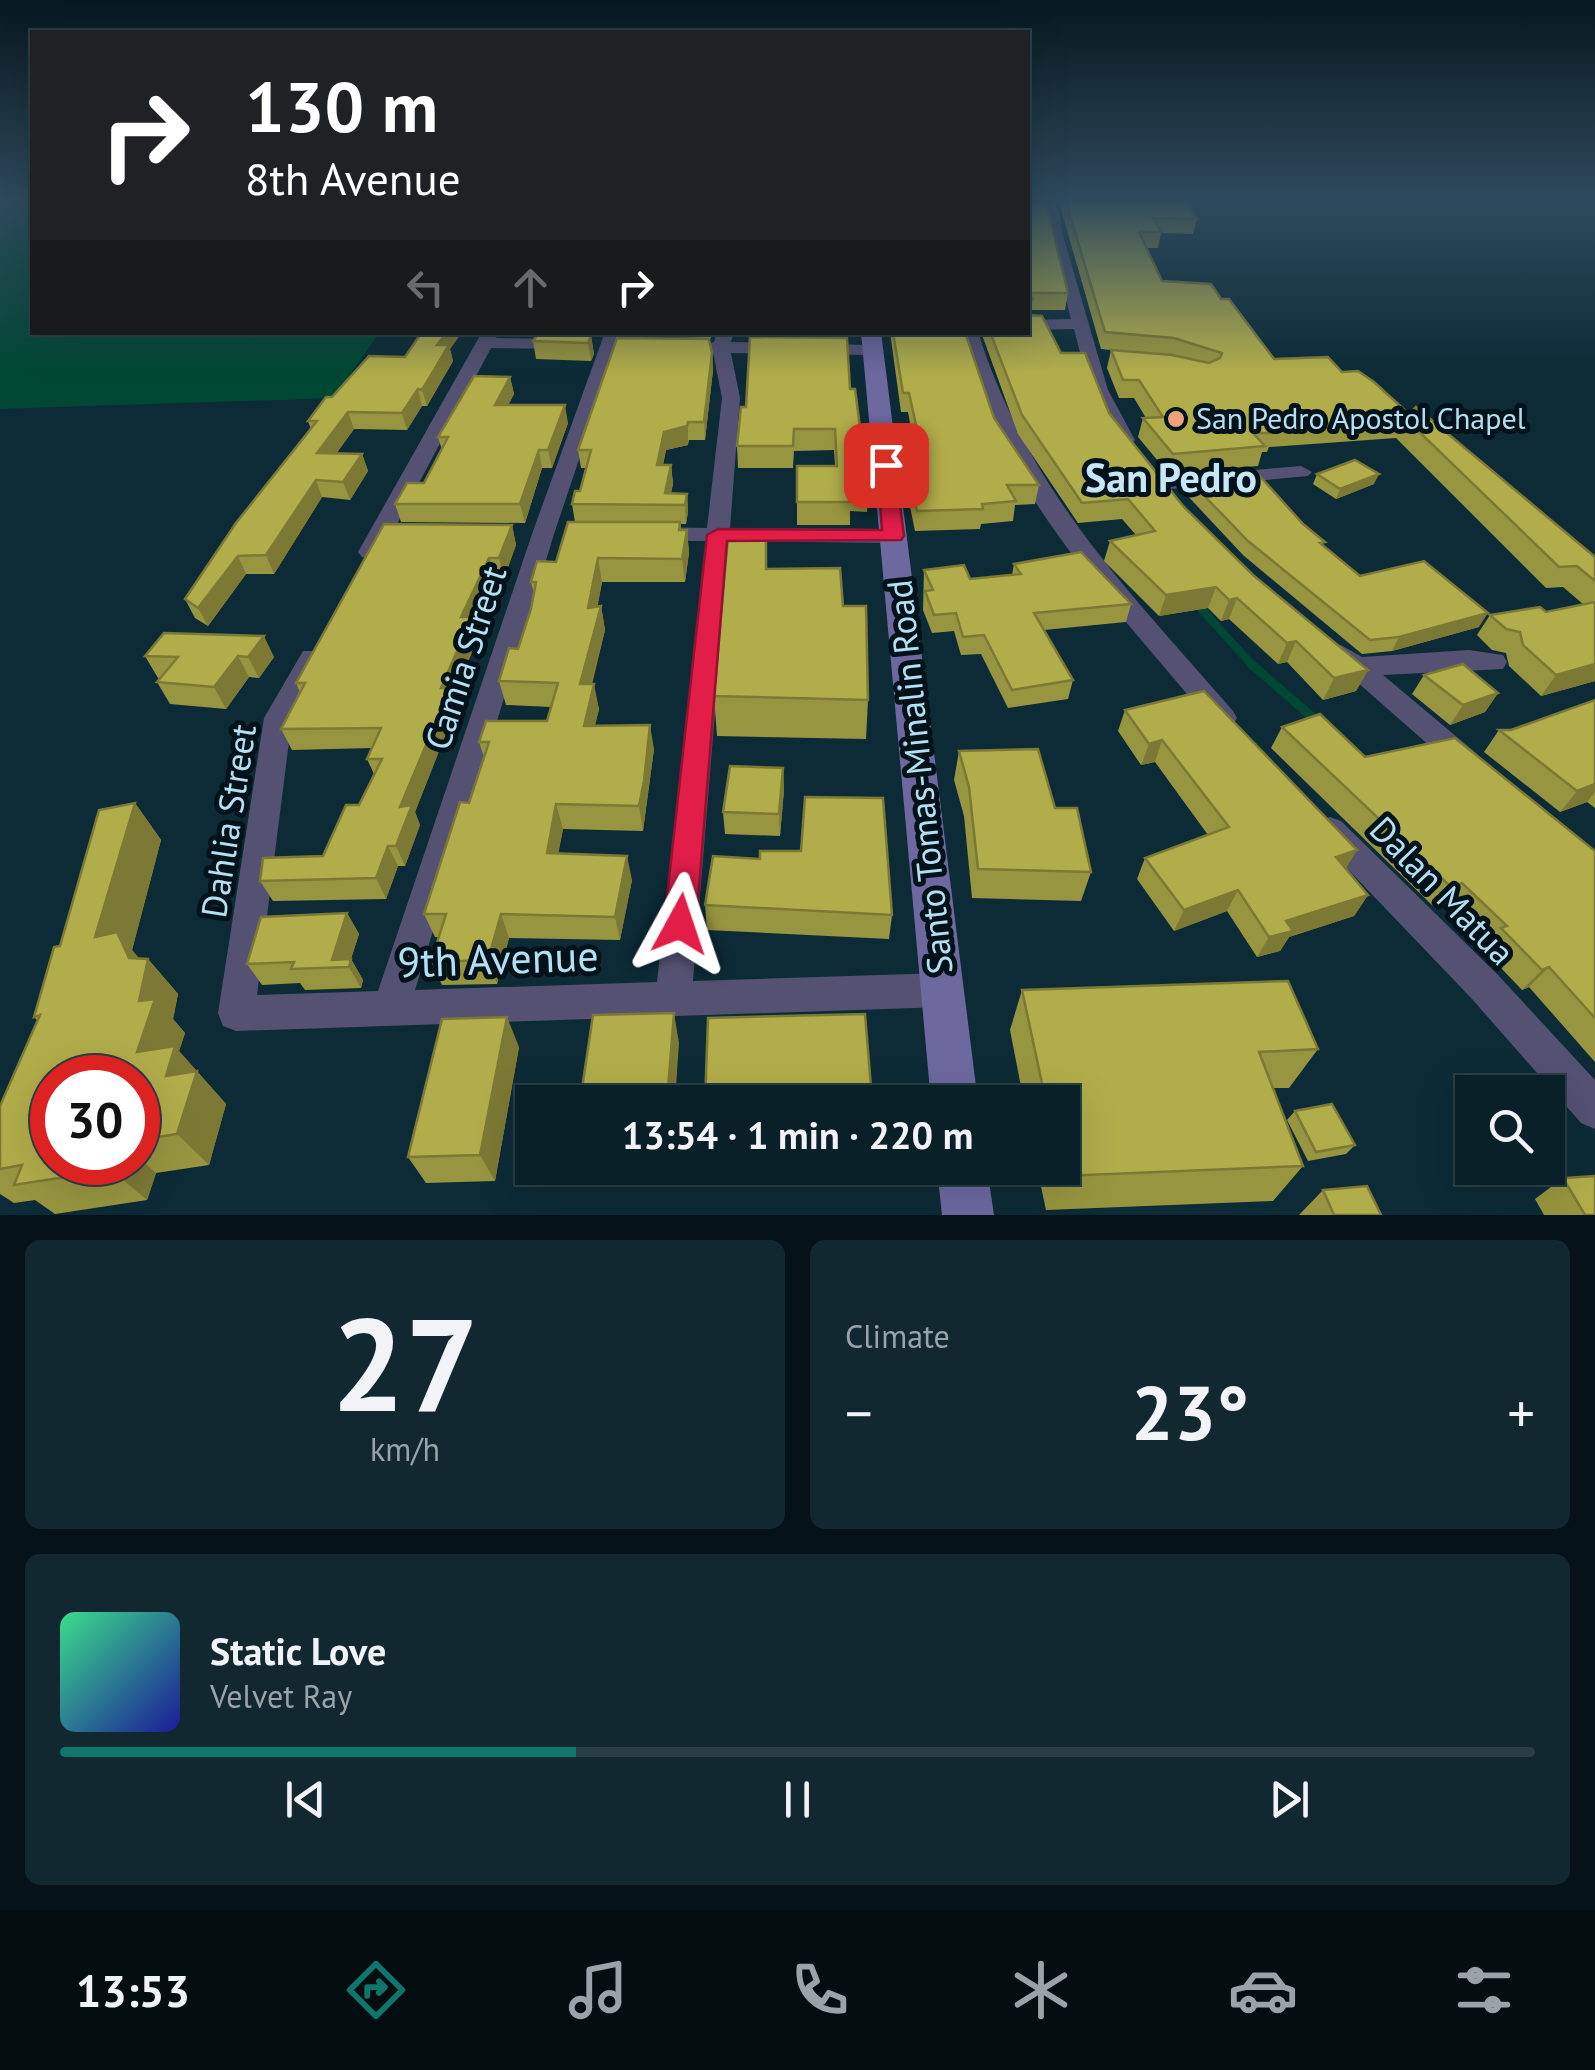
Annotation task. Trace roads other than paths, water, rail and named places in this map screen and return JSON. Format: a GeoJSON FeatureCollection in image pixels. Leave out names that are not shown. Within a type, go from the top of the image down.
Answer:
{"type":"FeatureCollection","features":[{"type":"Feature","properties":{"kind":"main road","name":"Santo Tomas-Minalin Road"},"geometry":{"type":"LineString","coordinates":[[872,341],[953,1085]]}},
{"type":"Feature","properties":{"kind":"main road"},"geometry":{"type":"LineString","coordinates":[[964,1185],[968,1215]]}},
{"type":"Feature","properties":{"kind":"street"},"geometry":{"type":"LineString","coordinates":[[1060,259],[1071,325],[1100,359],[1099,390],[1118,430],[1179,508]]}},
{"type":"Feature","properties":{"kind":"street"},"geometry":{"type":"LineString","coordinates":[[1030,324],[1071,325]]}},
{"type":"Feature","properties":{"kind":"street"},"geometry":{"type":"LineString","coordinates":[[970,335],[1005,436],[1088,564],[1139,615],[1236,733]]}},
{"type":"Feature","properties":{"kind":"street"},"geometry":{"type":"LineString","coordinates":[[352,583],[488,338],[618,341]]}},
{"type":"Feature","properties":{"kind":"street"},"geometry":{"type":"LineString","coordinates":[[673,998],[731,398],[724,340]]}},
{"type":"Feature","properties":{"kind":"street"},"geometry":{"type":"LineString","coordinates":[[684,346],[724,340],[872,341]]}},
{"type":"Feature","properties":{"kind":"street","name":"Camia Street"},"geometry":{"type":"LineString","coordinates":[[392,1007],[544,534],[618,341]]}},
{"type":"Feature","properties":{"kind":"street"},"geometry":{"type":"LineString","coordinates":[[1147,470],[1301,472]]}},
{"type":"Feature","properties":{"kind":"street"},"geometry":{"type":"LineString","coordinates":[[380,532],[412,533]]}},
{"type":"Feature","properties":{"kind":"street"},"geometry":{"type":"LineString","coordinates":[[640,534],[894,536]]}},
{"type":"Feature","properties":{"kind":"street","name":"Dahlia Street"},"geometry":{"type":"LineString","coordinates":[[236,1012],[278,718],[325,634]]}},
{"type":"Feature","properties":{"kind":"street"},"geometry":{"type":"LineString","coordinates":[[1319,638],[1360,667],[1485,776]]}},
{"type":"Feature","properties":{"kind":"street"},"geometry":{"type":"LineString","coordinates":[[1360,667],[1468,659],[1494,662]]}},
{"type":"Feature","properties":{"kind":"street","name":"Dalan Matua"},"geometry":{"type":"LineString","coordinates":[[1307,808],[1484,987],[1595,1110]]}},
{"type":"Feature","properties":{"kind":"street","name":"9th Avenue"},"geometry":{"type":"LineString","coordinates":[[236,1012],[943,990]]}},
{"type":"Feature","properties":{"kind":"waterway"},"geometry":{"type":"LineString","coordinates":[[1196,603],[1251,664]]}},
{"type":"Feature","properties":{"kind":"waterway"},"geometry":{"type":"LineString","coordinates":[[1251,664],[1318,722]]}},
{"type":"Feature","properties":{"kind":"place","name":"San Pedro Apostol Chapel"},"geometry":{"type":"Point","coordinates":[1176,419]}},
{"type":"Feature","properties":{"kind":"district","name":"San Pedro"},"geometry":{"type":"Point","coordinates":[1171,478]}}]}
